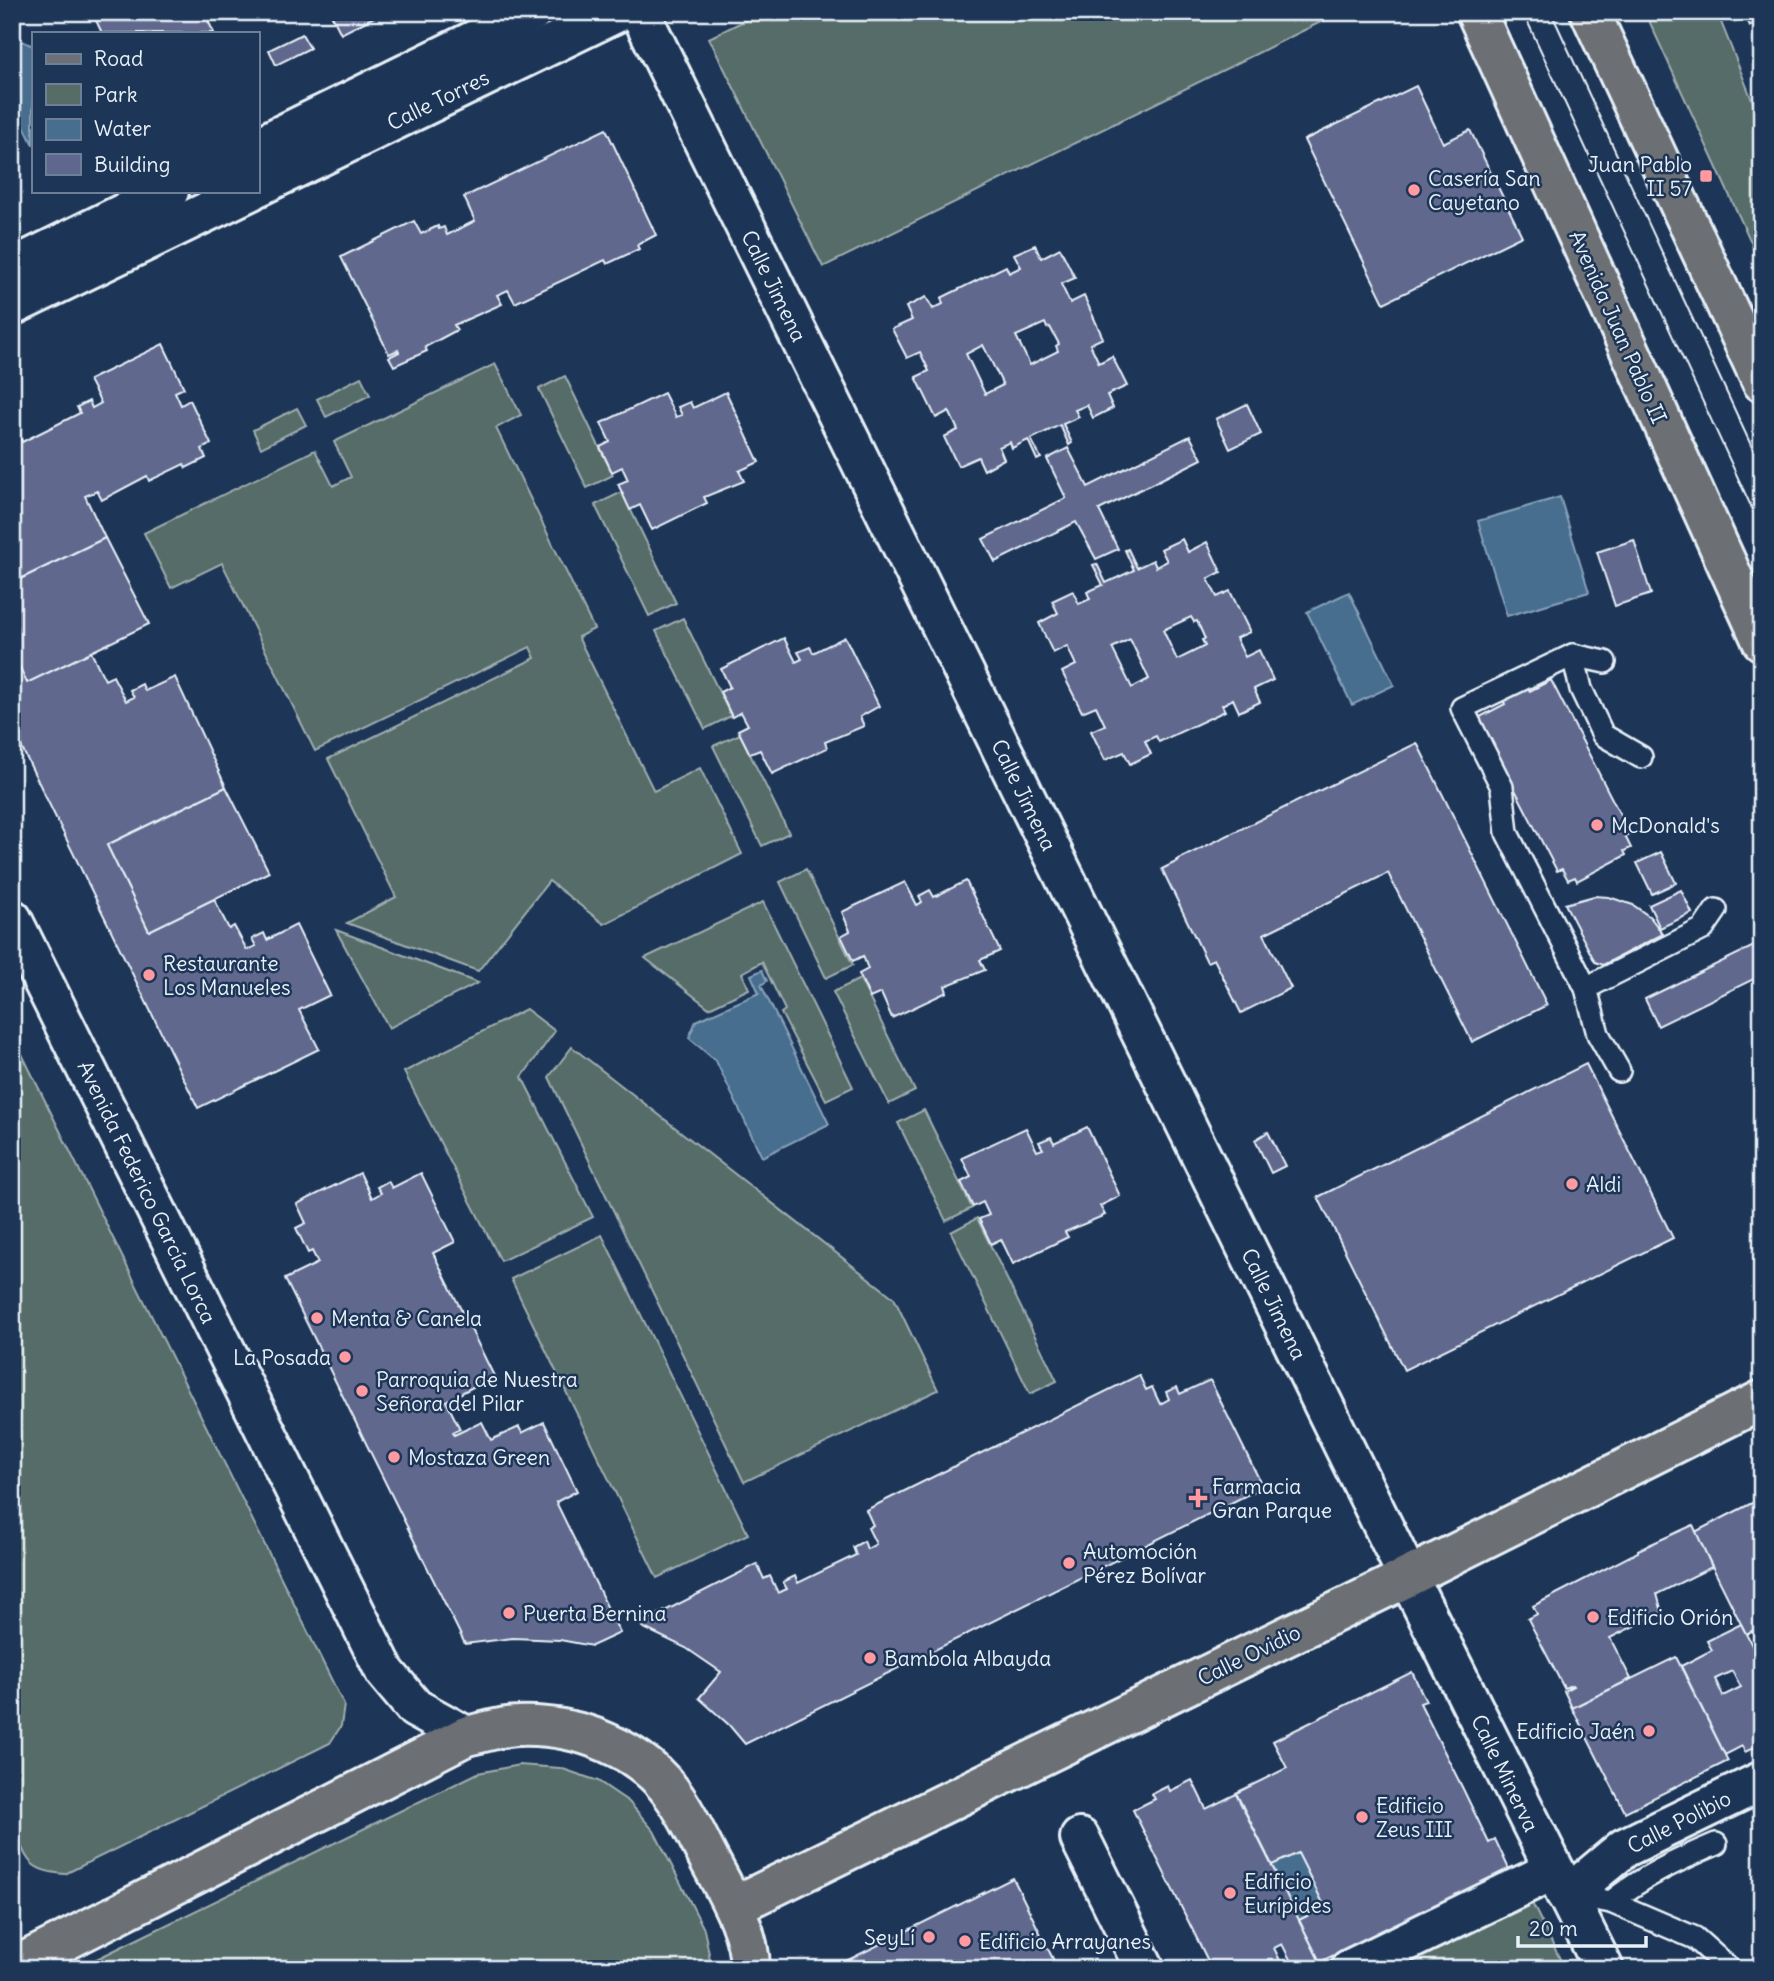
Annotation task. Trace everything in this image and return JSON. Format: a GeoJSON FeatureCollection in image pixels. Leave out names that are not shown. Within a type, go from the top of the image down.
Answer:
{"type":"FeatureCollection","features":[{"type":"Feature","properties":{"kind":"main road","name":"Avenida Juan Pablo II"},"geometry":{"type":"LineString","coordinates":[[1476,12],[1762,641]]}},
{"type":"Feature","properties":{"kind":"main road"},"geometry":{"type":"LineString","coordinates":[[1590,12],[1762,382]]}},
{"type":"Feature","properties":{"kind":"main road","name":"Calle Ovidio"},"geometry":{"type":"LineString","coordinates":[[734,1906],[1408,1577],[1762,1400]]}},
{"type":"Feature","properties":{"kind":"main road"},"geometry":{"type":"LineString","coordinates":[[12,1968],[466,1736],[516,1726],[564,1728],[606,1741],[644,1764],[676,1797],[734,1906],[750,1953],[750,1969]]}},
{"type":"Feature","properties":{"kind":"street","name":"Calle Torres"},"geometry":{"type":"LineString","coordinates":[[259,146],[531,12]]}},
{"type":"Feature","properties":{"kind":"street","name":"Calle Torres"},"geometry":{"type":"LineString","coordinates":[[259,186],[618,12]]}},
{"type":"Feature","properties":{"kind":"street","name":"Calle Jimena"},"geometry":{"type":"LineString","coordinates":[[640,12],[1408,1577]]}},
{"type":"Feature","properties":{"kind":"street"},"geometry":{"type":"LineString","coordinates":[[12,268],[167,192]]}},
{"type":"Feature","properties":{"kind":"street"},"geometry":{"type":"LineString","coordinates":[[12,306],[248,192]]}},
{"type":"Feature","properties":{"kind":"street","name":"Avenida Federico García Lorca"},"geometry":{"type":"LineString","coordinates":[[12,919],[385,1672],[415,1708],[466,1736]]}},
{"type":"Feature","properties":{"kind":"street","name":"Calle Minerva"},"geometry":{"type":"LineString","coordinates":[[1408,1577],[1604,1969]]}},
{"type":"Feature","properties":{"kind":"street","name":"Calle Polibio"},"geometry":{"type":"LineString","coordinates":[[1350,1969],[1559,1882],[1581,1884],[1624,1848],[1762,1781]]}},
{"type":"Feature","properties":{"kind":"street"},"geometry":{"type":"LineString","coordinates":[[1080,1838],[1144,1969]]}},
{"type":"Feature","properties":{"kind":"lane"},"geometry":{"type":"LineString","coordinates":[[1605,662],[1573,655],[1462,708],[1502,787],[1507,833],[1586,988],[1598,1034],[1619,1071]]}},
{"type":"Feature","properties":{"kind":"lane"},"geometry":{"type":"LineString","coordinates":[[1573,655],[1581,689],[1603,735],[1641,757]]}},
{"type":"Feature","properties":{"kind":"lane"},"geometry":{"type":"LineString","coordinates":[[1586,988],[1703,929],[1716,910]]}},
{"type":"Feature","properties":{"kind":"lane"},"geometry":{"type":"LineString","coordinates":[[1611,1902],[1666,1865],[1716,1844]]}},
{"type":"Feature","properties":{"kind":"lane"},"geometry":{"type":"LineString","coordinates":[[1559,1882],[1695,1938],[1730,1969]]}},
{"type":"Feature","properties":{"kind":"green space"},"geometry":{"type":"Polygon","coordinates":[[[762,12],[1341,12],[823,267],[709,38],[762,12]]]}},
{"type":"Feature","properties":{"kind":"green space"},"geometry":{"type":"Polygon","coordinates":[[[1645,12],[1717,12],[1762,125],[1762,266],[1645,12]]]}},
{"type":"Feature","properties":{"kind":"green space"},"geometry":{"type":"Polygon","coordinates":[[[495,364],[521,415],[496,428],[594,629],[578,637],[654,791],[700,768],[742,854],[604,924],[549,881],[478,971],[347,923],[396,897],[328,759],[535,658],[530,647],[315,751],[222,563],[171,588],[144,533],[315,450],[333,486],[351,477],[334,442],[495,364]]]}},
{"type":"Feature","properties":{"kind":"green space"},"geometry":{"type":"Polygon","coordinates":[[[565,376],[613,475],[587,488],[539,389],[565,376]]]}},
{"type":"Feature","properties":{"kind":"green space"},"geometry":{"type":"Polygon","coordinates":[[[361,377],[370,395],[326,417],[317,399],[361,377]]]}},
{"type":"Feature","properties":{"kind":"green space"},"geometry":{"type":"Polygon","coordinates":[[[297,408],[306,425],[261,448],[253,430],[297,408]]]}},
{"type":"Feature","properties":{"kind":"green space"},"geometry":{"type":"Polygon","coordinates":[[[622,492],[676,603],[649,616],[595,505],[622,492]]]}},
{"type":"Feature","properties":{"kind":"green space"},"geometry":{"type":"Polygon","coordinates":[[[683,618],[731,716],[705,729],[656,631],[683,618]]]}},
{"type":"Feature","properties":{"kind":"green space"},"geometry":{"type":"Polygon","coordinates":[[[740,734],[789,833],[762,846],[713,746],[740,734]]]}},
{"type":"Feature","properties":{"kind":"green space"},"geometry":{"type":"Polygon","coordinates":[[[806,869],[853,965],[826,978],[780,882],[806,869]]]}},
{"type":"Feature","properties":{"kind":"green space"},"geometry":{"type":"Polygon","coordinates":[[[763,902],[853,1087],[826,1100],[781,1013],[785,1010],[762,962],[742,973],[749,989],[709,1008],[645,958],[763,902]]]}},
{"type":"Feature","properties":{"kind":"green space"},"geometry":{"type":"Polygon","coordinates":[[[336,930],[478,983],[389,1028],[336,930]]]}},
{"type":"Feature","properties":{"kind":"green space"},"geometry":{"type":"Polygon","coordinates":[[[860,979],[915,1091],[889,1104],[833,992],[860,979]]]}},
{"type":"Feature","properties":{"kind":"green space"},"geometry":{"type":"Polygon","coordinates":[[[526,1009],[555,1031],[522,1077],[593,1217],[501,1261],[404,1072],[526,1009]]]}},
{"type":"Feature","properties":{"kind":"green space"},"geometry":{"type":"Polygon","coordinates":[[[12,1034],[344,1705],[341,1726],[330,1743],[65,1874],[35,1866],[25,1854],[12,1826],[12,1034]]]}},
{"type":"Feature","properties":{"kind":"green space"},"geometry":{"type":"Polygon","coordinates":[[[572,1047],[894,1298],[938,1390],[744,1482],[549,1077],[572,1047]]]}},
{"type":"Feature","properties":{"kind":"green space"},"geometry":{"type":"Polygon","coordinates":[[[924,1110],[972,1208],[946,1221],[898,1123],[924,1110]]]}},
{"type":"Feature","properties":{"kind":"green space"},"geometry":{"type":"Polygon","coordinates":[[[977,1218],[1057,1381],[1030,1394],[951,1232],[977,1218]]]}},
{"type":"Feature","properties":{"kind":"green space"},"geometry":{"type":"Polygon","coordinates":[[[602,1235],[748,1534],[657,1578],[511,1279],[602,1235]]]}},
{"type":"Feature","properties":{"kind":"green space"},"geometry":{"type":"Polygon","coordinates":[[[519,1765],[560,1768],[598,1781],[629,1802],[654,1831],[704,1929],[712,1969],[76,1969],[478,1773],[519,1765]]]}},
{"type":"Feature","properties":{"kind":"green space"},"geometry":{"type":"Polygon","coordinates":[[[1529,1897],[1565,1969],[1385,1969],[1529,1897]]]}},
{"type":"Feature","properties":{"kind":"water"},"geometry":{"type":"Polygon","coordinates":[[[22,41],[32,46],[32,143],[12,101],[12,42],[22,41]]]}},
{"type":"Feature","properties":{"kind":"water"},"geometry":{"type":"Polygon","coordinates":[[[1560,497],[1589,592],[1507,616],[1478,521],[1560,497]]]}},
{"type":"Feature","properties":{"kind":"water"},"geometry":{"type":"Polygon","coordinates":[[[1349,592],[1394,685],[1352,705],[1307,612],[1349,592]]]}},
{"type":"Feature","properties":{"kind":"water"},"geometry":{"type":"Polygon","coordinates":[[[762,970],[767,981],[761,985],[829,1124],[762,1157],[716,1061],[689,1038],[696,1021],[759,993],[751,975],[762,970]]]}},
{"type":"Feature","properties":{"kind":"water"},"geometry":{"type":"Polygon","coordinates":[[[1298,1853],[1325,1907],[1299,1920],[1272,1865],[1298,1853]]]}},
{"type":"Feature","properties":{"kind":"building"},"geometry":{"type":"Polygon","coordinates":[[[92,12],[204,12],[214,32],[102,32],[92,12]]]}},
{"type":"Feature","properties":{"kind":"building"},"geometry":{"type":"Polygon","coordinates":[[[330,12],[384,12],[341,34],[330,12]]]}},
{"type":"Feature","properties":{"kind":"building"},"geometry":{"type":"Polygon","coordinates":[[[1744,12],[1762,12],[1762,39],[1755,23],[1750,26],[1744,12]]]}},
{"type":"Feature","properties":{"kind":"building"},"geometry":{"type":"Polygon","coordinates":[[[302,34],[310,48],[276,65],[269,50],[302,34]]]}},
{"type":"Feature","properties":{"kind":"building","name":"Casería San Cayetano"},"geometry":{"type":"Polygon","coordinates":[[[1416,86],[1443,143],[1470,130],[1522,236],[1384,303],[1304,140],[1416,86]]]}},
{"type":"Feature","properties":{"kind":"building"},"geometry":{"type":"Polygon","coordinates":[[[606,129],[656,235],[637,245],[639,249],[607,264],[605,260],[515,303],[508,290],[497,295],[502,304],[454,325],[457,330],[425,347],[427,351],[394,366],[389,357],[399,352],[398,350],[389,354],[341,257],[414,221],[421,234],[438,226],[439,229],[444,227],[447,235],[475,221],[464,197],[606,129]]]}},
{"type":"Feature","properties":{"kind":"building"},"geometry":{"type":"Polygon","coordinates":[[[1035,245],[1041,258],[1060,248],[1075,278],[1061,284],[1070,303],[1084,296],[1103,338],[1090,344],[1099,363],[1112,356],[1127,386],[1107,395],[1113,408],[1093,418],[1087,405],[1075,410],[1079,417],[1063,424],[1072,443],[1069,445],[1060,425],[1031,439],[1041,458],[1037,460],[1028,440],[1012,448],[1010,442],[999,447],[1004,459],[984,470],[978,457],[958,466],[944,437],[958,430],[949,411],[936,418],[916,377],[929,371],[920,352],[907,358],[892,329],[912,320],[906,307],[926,297],[933,309],[943,304],[941,298],[1006,266],[1009,273],[1021,267],[1014,254],[1035,245]],[[1045,323],[1016,336],[1030,365],[1058,351],[1056,346],[1059,344],[1045,323]],[[983,345],[966,354],[985,394],[1003,385],[983,345]]]}},
{"type":"Feature","properties":{"kind":"building"},"geometry":{"type":"Polygon","coordinates":[[[163,344],[184,388],[175,392],[181,405],[190,400],[211,444],[202,449],[206,458],[186,468],[184,464],[149,481],[147,476],[102,500],[97,491],[85,496],[105,538],[12,583],[12,438],[19,434],[22,442],[80,413],[77,407],[89,401],[92,408],[101,403],[89,380],[163,344]]]}},
{"type":"Feature","properties":{"kind":"building"},"geometry":{"type":"Polygon","coordinates":[[[726,392],[759,462],[739,471],[744,481],[704,497],[707,503],[652,530],[640,505],[630,510],[618,484],[628,480],[622,467],[612,472],[600,447],[610,442],[601,423],[664,393],[676,417],[682,415],[678,407],[690,402],[693,408],[726,392]]]}},
{"type":"Feature","properties":{"kind":"building"},"geometry":{"type":"Polygon","coordinates":[[[1247,404],[1261,434],[1230,449],[1216,419],[1247,404]]]}},
{"type":"Feature","properties":{"kind":"building"},"geometry":{"type":"Polygon","coordinates":[[[1190,436],[1202,459],[1099,510],[1118,549],[1096,559],[1076,522],[995,562],[983,539],[1066,498],[1047,459],[1068,448],[1088,487],[1190,436]]]}},
{"type":"Feature","properties":{"kind":"building"},"geometry":{"type":"Polygon","coordinates":[[[105,538],[149,624],[27,683],[12,651],[12,583],[105,538]]]}},
{"type":"Feature","properties":{"kind":"building"},"geometry":{"type":"Polygon","coordinates":[[[1182,539],[1188,552],[1207,542],[1221,572],[1208,579],[1217,597],[1230,591],[1250,632],[1236,638],[1245,657],[1259,650],[1273,680],[1254,689],[1260,702],[1239,712],[1233,699],[1222,705],[1225,711],[1159,742],[1156,736],[1145,741],[1151,754],[1130,764],[1124,752],[1105,760],[1091,731],[1105,725],[1096,706],[1082,712],[1062,672],[1076,665],[1067,646],[1053,653],[1039,623],[1058,613],[1052,601],[1073,591],[1079,604],[1090,599],[1087,592],[1103,585],[1093,565],[1097,564],[1106,583],[1134,570],[1125,550],[1128,549],[1137,568],[1153,560],[1156,567],[1167,561],[1161,549],[1182,539]],[[1191,617],[1163,630],[1177,660],[1205,646],[1202,640],[1205,639],[1197,621],[1194,622],[1191,617]],[[1130,639],[1112,648],[1132,688],[1149,679],[1130,639]]]}},
{"type":"Feature","properties":{"kind":"building"},"geometry":{"type":"Polygon","coordinates":[[[1634,540],[1651,594],[1615,606],[1597,552],[1634,540]]]}},
{"type":"Feature","properties":{"kind":"building"},"geometry":{"type":"Polygon","coordinates":[[[845,637],[879,706],[860,717],[864,726],[825,742],[827,748],[772,774],[760,750],[750,754],[738,730],[748,725],[741,712],[732,717],[720,692],[730,687],[721,669],[784,638],[796,662],[802,659],[798,652],[810,647],[813,653],[845,637]]]}},
{"type":"Feature","properties":{"kind":"building"},"geometry":{"type":"Polygon","coordinates":[[[12,651],[27,683],[91,652],[105,680],[113,676],[126,701],[134,697],[130,690],[142,684],[145,691],[175,677],[226,787],[107,845],[149,931],[214,899],[229,929],[234,926],[247,950],[256,946],[252,939],[264,933],[267,940],[296,925],[330,995],[299,1010],[319,1049],[198,1108],[12,728],[12,651]]]}},
{"type":"Feature","properties":{"kind":"building"},"geometry":{"type":"Polygon","coordinates":[[[1551,680],[1630,834],[1625,836],[1631,848],[1624,851],[1626,855],[1577,881],[1575,877],[1568,880],[1562,869],[1557,871],[1478,718],[1505,704],[1501,696],[1511,691],[1513,695],[1528,687],[1530,691],[1551,680]]]}},
{"type":"Feature","properties":{"kind":"building"},"geometry":{"type":"Polygon","coordinates":[[[1417,743],[1547,1005],[1472,1042],[1388,873],[1264,934],[1291,988],[1241,1013],[1214,959],[1207,962],[1162,869],[1417,743]]]}},
{"type":"Feature","properties":{"kind":"building"},"geometry":{"type":"Polygon","coordinates":[[[226,787],[269,872],[149,931],[107,845],[226,787]]]}},
{"type":"Feature","properties":{"kind":"building"},"geometry":{"type":"Polygon","coordinates":[[[1661,852],[1676,883],[1652,894],[1637,863],[1661,852]]]}},
{"type":"Feature","properties":{"kind":"building"},"geometry":{"type":"Polygon","coordinates":[[[966,881],[1000,951],[980,960],[985,970],[945,986],[947,992],[892,1018],[881,993],[870,998],[859,974],[868,969],[863,956],[853,961],[841,936],[850,931],[842,912],[905,882],[917,905],[922,902],[919,896],[930,890],[934,897],[966,881]]]}},
{"type":"Feature","properties":{"kind":"building"},"geometry":{"type":"Polygon","coordinates":[[[1681,890],[1692,913],[1660,928],[1649,905],[1681,890]]]}},
{"type":"Feature","properties":{"kind":"building"},"geometry":{"type":"Polygon","coordinates":[[[1594,896],[1609,897],[1633,905],[1650,917],[1663,934],[1603,965],[1595,962],[1565,904],[1594,896]]]}},
{"type":"Feature","properties":{"kind":"building"},"geometry":{"type":"Polygon","coordinates":[[[1762,942],[1762,975],[1658,1026],[1645,999],[1762,942]]]}},
{"type":"Feature","properties":{"kind":"building"},"geometry":{"type":"Polygon","coordinates":[[[1586,1064],[1673,1238],[1404,1370],[1318,1197],[1586,1064]]]}},
{"type":"Feature","properties":{"kind":"building"},"geometry":{"type":"Polygon","coordinates":[[[1087,1127],[1120,1196],[1100,1206],[1105,1215],[1065,1232],[1068,1237],[1013,1264],[1001,1239],[991,1244],[979,1219],[989,1215],[983,1202],[973,1207],[961,1182],[971,1177],[962,1158],[1026,1128],[1037,1151],[1043,1149],[1039,1142],[1051,1137],[1054,1143],[1087,1127]]]}},
{"type":"Feature","properties":{"kind":"building"},"geometry":{"type":"Polygon","coordinates":[[[1268,1132],[1285,1166],[1271,1173],[1255,1140],[1268,1132]]]}},
{"type":"Feature","properties":{"kind":"building"},"geometry":{"type":"Polygon","coordinates":[[[360,1173],[372,1198],[381,1193],[377,1187],[388,1181],[392,1188],[421,1173],[455,1242],[433,1253],[494,1376],[446,1401],[460,1429],[453,1432],[454,1435],[482,1422],[491,1440],[519,1427],[522,1433],[544,1422],[577,1491],[556,1502],[620,1633],[592,1646],[560,1640],[513,1638],[465,1644],[285,1279],[318,1263],[312,1251],[308,1253],[296,1228],[306,1223],[297,1204],[360,1173]]]}},
{"type":"Feature","properties":{"kind":"building"},"geometry":{"type":"Polygon","coordinates":[[[1139,1375],[1146,1390],[1152,1387],[1160,1404],[1169,1399],[1166,1392],[1177,1387],[1180,1394],[1210,1380],[1263,1487],[745,1744],[729,1725],[699,1698],[721,1672],[686,1648],[642,1627],[641,1623],[757,1564],[764,1579],[770,1576],[778,1593],[787,1589],[783,1582],[795,1576],[798,1583],[856,1555],[853,1547],[864,1541],[867,1549],[876,1544],[868,1528],[873,1525],[866,1510],[1139,1375]]]}},
{"type":"Feature","properties":{"kind":"building"},"geometry":{"type":"Polygon","coordinates":[[[1762,1498],[1762,1626],[1746,1634],[1695,1532],[1762,1498]]]}},
{"type":"Feature","properties":{"kind":"building","name":"Edificio Orión"},"geometry":{"type":"Polygon","coordinates":[[[1693,1525],[1712,1567],[1657,1594],[1662,1612],[1610,1638],[1631,1679],[1572,1708],[1564,1691],[1573,1686],[1564,1688],[1528,1619],[1537,1614],[1533,1606],[1638,1550],[1693,1525]]]}},
{"type":"Feature","properties":{"kind":"building","name":"Edificio Orión"},"geometry":{"type":"Polygon","coordinates":[[[1741,1624],[1762,1665],[1762,1744],[1745,1752],[1742,1746],[1725,1755],[1681,1666],[1712,1650],[1707,1641],[1741,1624]],[[1732,1671],[1715,1679],[1723,1696],[1741,1687],[1732,1671]]]}},
{"type":"Feature","properties":{"kind":"building","name":"Edificio Jaén"},"geometry":{"type":"Polygon","coordinates":[[[1676,1657],[1728,1761],[1625,1812],[1572,1708],[1676,1657]]]}},
{"type":"Feature","properties":{"kind":"building","name":"Edificio Zeus III"},"geometry":{"type":"Polygon","coordinates":[[[1412,1672],[1426,1701],[1420,1703],[1489,1843],[1495,1839],[1509,1869],[1320,1962],[1299,1920],[1325,1907],[1298,1853],[1272,1865],[1236,1793],[1287,1768],[1273,1741],[1412,1672]]]}},
{"type":"Feature","properties":{"kind":"building","name":"Edificio Eurípides"},"geometry":{"type":"Polygon","coordinates":[[[1192,1780],[1206,1809],[1236,1794],[1320,1962],[1306,1969],[1295,1969],[1282,1944],[1274,1948],[1284,1969],[1212,1969],[1133,1810],[1155,1799],[1152,1794],[1168,1786],[1170,1791],[1192,1780]]]}},
{"type":"Feature","properties":{"kind":"building","name":"Edificio Arrayanes"},"geometry":{"type":"Polygon","coordinates":[[[1013,1878],[1058,1969],[849,1969],[846,1961],[1013,1878]]]}},
{"type":"Feature","properties":{"kind":"tram line"},"geometry":{"type":"LineString","coordinates":[[1523,12],[1762,530]]}},
{"type":"Feature","properties":{"kind":"tram line"},"geometry":{"type":"LineString","coordinates":[[1551,12],[1762,469]]}},
{"type":"Feature","properties":{"kind":"place","name":"Juan Pablo II 57"},"geometry":{"type":"Point","coordinates":[1706,176]}},
{"type":"Feature","properties":{"kind":"place","name":"Casería San Cayetano"},"geometry":{"type":"Point","coordinates":[1414,190]}},
{"type":"Feature","properties":{"kind":"place","name":"McDonald's"},"geometry":{"type":"Point","coordinates":[1597,825]}},
{"type":"Feature","properties":{"kind":"place","name":"Restaurante Los Manueles"},"geometry":{"type":"Point","coordinates":[149,975]}},
{"type":"Feature","properties":{"kind":"place","name":"Aldi"},"geometry":{"type":"Point","coordinates":[1572,1184]}},
{"type":"Feature","properties":{"kind":"place","name":"Menta & Canela"},"geometry":{"type":"Point","coordinates":[317,1318]}},
{"type":"Feature","properties":{"kind":"place","name":"La Posada"},"geometry":{"type":"Point","coordinates":[345,1357]}},
{"type":"Feature","properties":{"kind":"place","name":"Parroquia de Nuestra Señora del Pilar"},"geometry":{"type":"Point","coordinates":[362,1391]}},
{"type":"Feature","properties":{"kind":"place","name":"Mostaza Green"},"geometry":{"type":"Point","coordinates":[394,1457]}},
{"type":"Feature","properties":{"kind":"place","name":"Farmacia Gran Parque"},"geometry":{"type":"Point","coordinates":[1198,1498]}},
{"type":"Feature","properties":{"kind":"place","name":"Automoción Pérez Bolívar"},"geometry":{"type":"Point","coordinates":[1069,1563]}},
{"type":"Feature","properties":{"kind":"place","name":"Puerta Bernina"},"geometry":{"type":"Point","coordinates":[509,1613]}},
{"type":"Feature","properties":{"kind":"place","name":"Edificio Orión"},"geometry":{"type":"Point","coordinates":[1593,1617]}},
{"type":"Feature","properties":{"kind":"place","name":"Bambola Albayda"},"geometry":{"type":"Point","coordinates":[870,1658]}},
{"type":"Feature","properties":{"kind":"place","name":"Edificio Jaén"},"geometry":{"type":"Point","coordinates":[1649,1731]}},
{"type":"Feature","properties":{"kind":"place","name":"Edificio Zeus III"},"geometry":{"type":"Point","coordinates":[1362,1817]}},
{"type":"Feature","properties":{"kind":"place","name":"Edificio Eurípides"},"geometry":{"type":"Point","coordinates":[1230,1893]}},
{"type":"Feature","properties":{"kind":"place","name":"SeyLí"},"geometry":{"type":"Point","coordinates":[929,1937]}},
{"type":"Feature","properties":{"kind":"place","name":"Edificio Arrayanes"},"geometry":{"type":"Point","coordinates":[965,1941]}}]}
